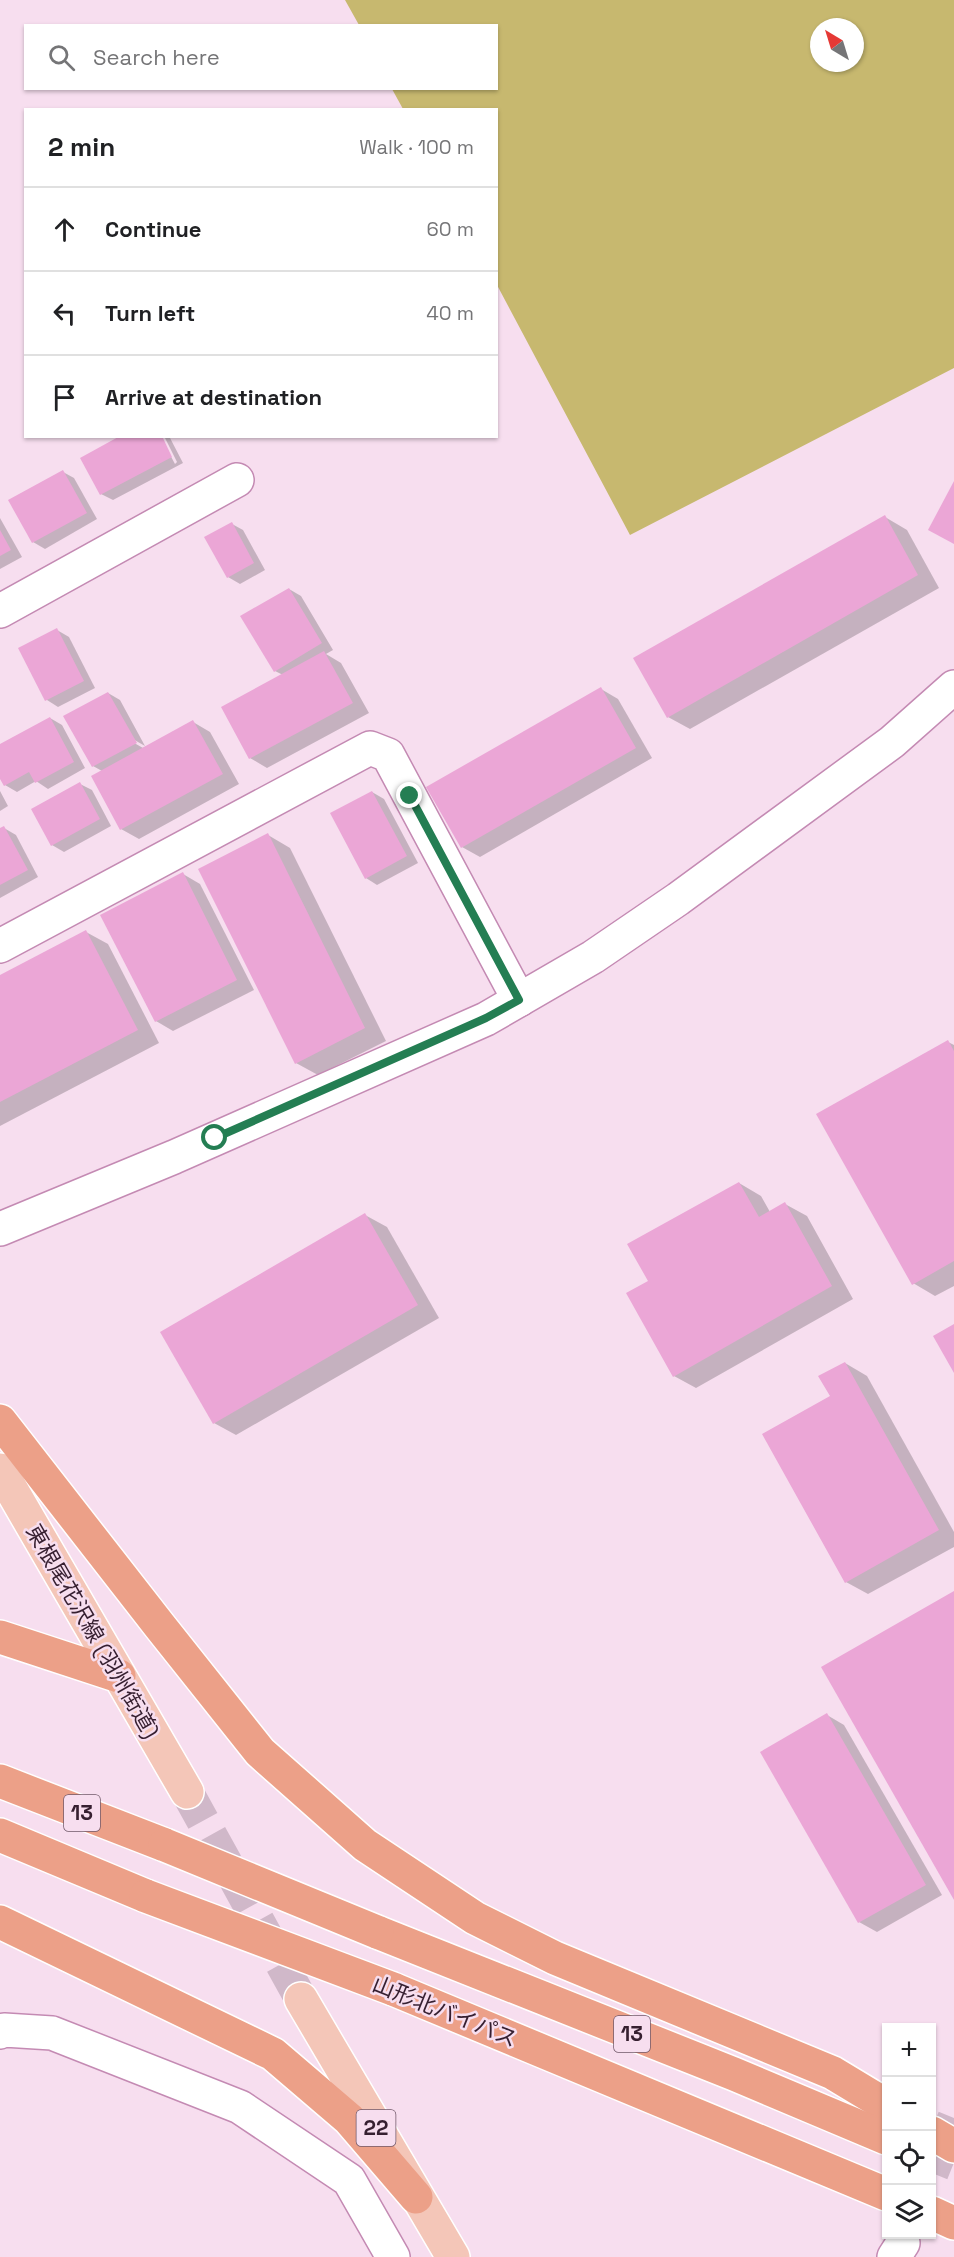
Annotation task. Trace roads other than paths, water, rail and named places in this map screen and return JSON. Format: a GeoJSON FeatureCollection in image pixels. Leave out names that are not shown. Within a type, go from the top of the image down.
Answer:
{"type":"FeatureCollection","features":[{"type":"Feature","properties":{"kind":"highway"},"geometry":{"type":"LineString","coordinates":[[0,1421],[260,1752],[365,1845],[475,1918],[555,1958],[834,2073],[882,2103]]}},
{"type":"Feature","properties":{"kind":"highway"},"geometry":{"type":"LineString","coordinates":[[0,1637],[119,1676]]}},
{"type":"Feature","properties":{"kind":"highway","name":"13"},"geometry":{"type":"LineString","coordinates":[[0,1781],[734,2074],[882,2136]]}},
{"type":"Feature","properties":{"kind":"highway","name":"山形北バイパス"},"geometry":{"type":"LineString","coordinates":[[0,1835],[146,1896],[393,1989],[882,2192]]}},
{"type":"Feature","properties":{"kind":"highway"},"geometry":{"type":"LineString","coordinates":[[0,1922],[273,2054],[349,2119],[416,2197]]}},
{"type":"Feature","properties":{"kind":"highway"},"geometry":{"type":"LineString","coordinates":[[936,2135],[954,2146]]}},
{"type":"Feature","properties":{"kind":"highway"},"geometry":{"type":"LineString","coordinates":[[936,2159],[954,2167]]}},
{"type":"Feature","properties":{"kind":"highway"},"geometry":{"type":"LineString","coordinates":[[936,2215],[954,2223]]}},
{"type":"Feature","properties":{"kind":"main road","name":"東根尾花沢線 (羽州街道)"},"geometry":{"type":"LineString","coordinates":[[0,1470],[187,1792]]}},
{"type":"Feature","properties":{"kind":"main road","name":"22"},"geometry":{"type":"LineString","coordinates":[[301,2000],[453,2257]]}},
{"type":"Feature","properties":{"kind":"street"},"geometry":{"type":"LineString","coordinates":[[0,611],[237,480]]}},
{"type":"Feature","properties":{"kind":"street"},"geometry":{"type":"LineString","coordinates":[[0,1229],[184,1152],[486,1018],[519,1000],[593,957],[688,892],[892,742],[954,687]]}},
{"type":"Feature","properties":{"kind":"street"},"geometry":{"type":"LineString","coordinates":[[0,946],[370,748],[388,755],[519,1000]]}},
{"type":"Feature","properties":{"kind":"street"},"geometry":{"type":"LineString","coordinates":[[0,2032],[4,2030],[52,2033],[240,2108],[350,2180],[393,2257]]}},
{"type":"Feature","properties":{"kind":"tunnel"},"geometry":{"type":"LineString","coordinates":[[187,1792],[301,1999]]}},
{"type":"Feature","properties":{"kind":"tunnel"},"geometry":{"type":"LineString","coordinates":[[936,2163],[954,2118]]}}]}
